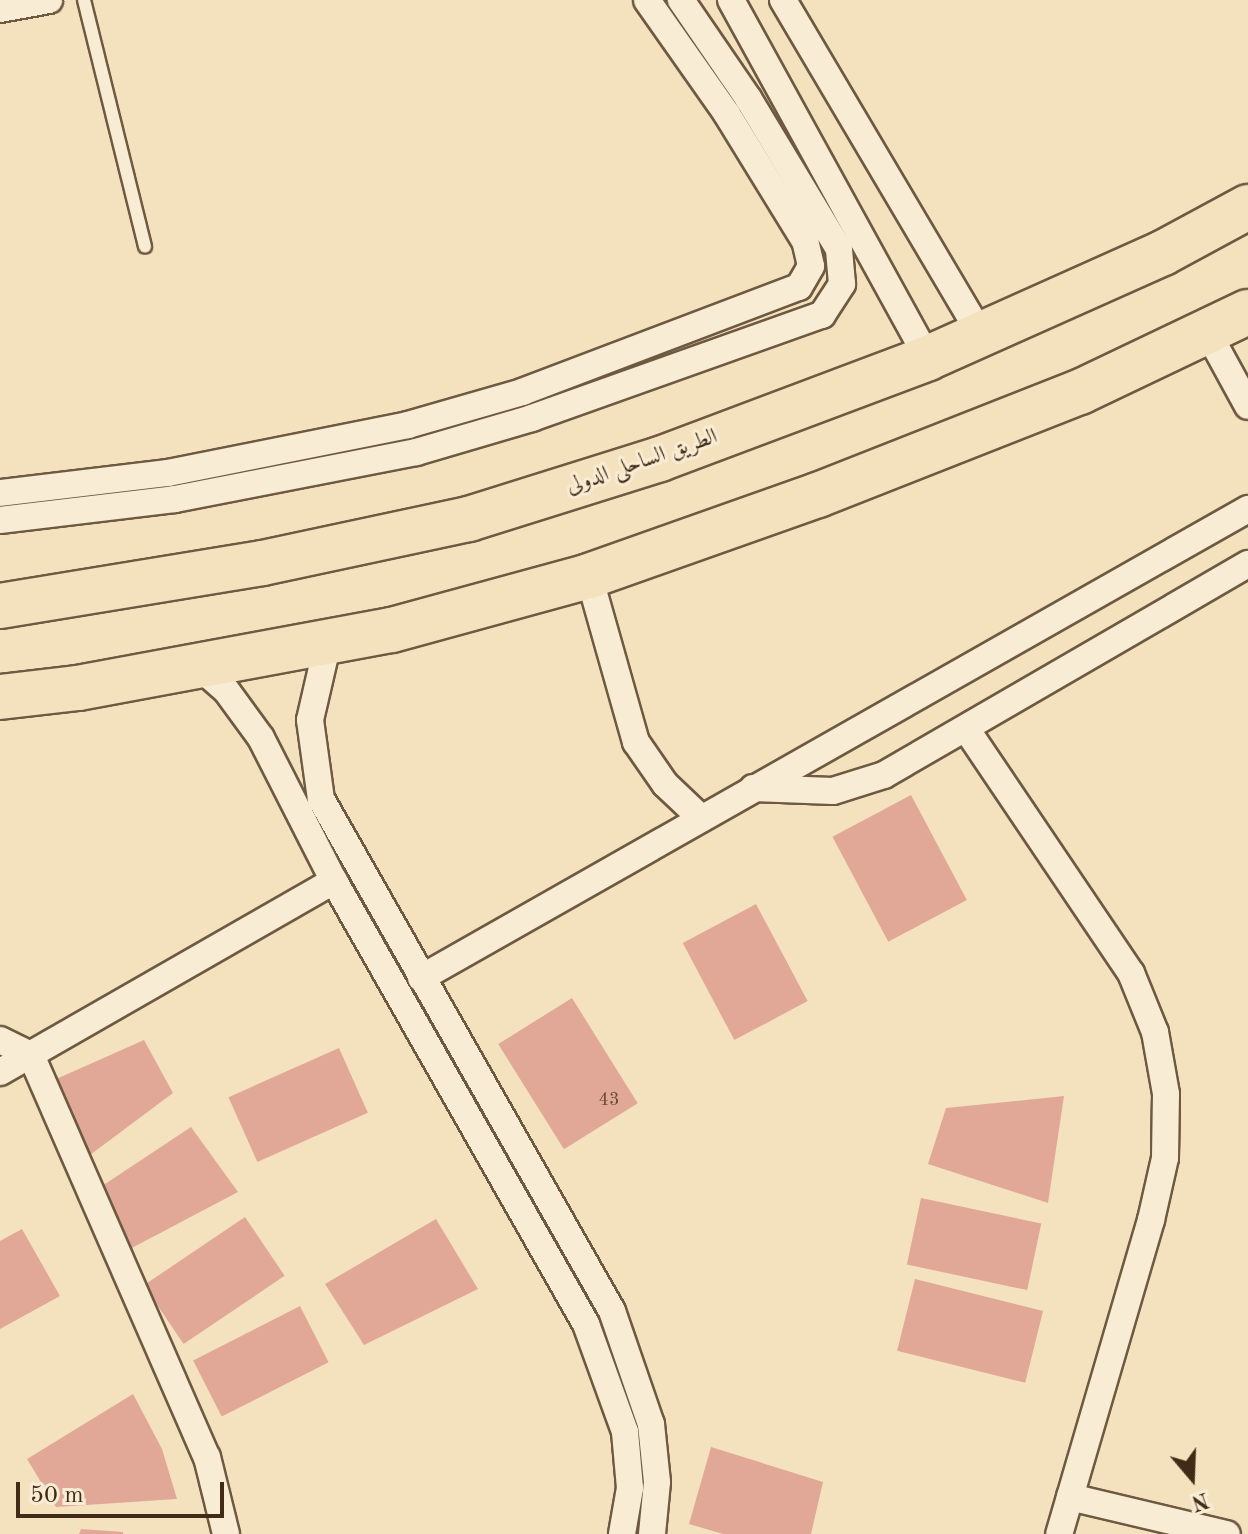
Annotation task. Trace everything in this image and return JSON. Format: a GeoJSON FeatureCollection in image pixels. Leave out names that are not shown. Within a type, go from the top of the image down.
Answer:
{"type":"FeatureCollection","features":[{"type":"Feature","properties":{"kind":"highway","name":"الطريق الساحلى الدولى"},"geometry":{"type":"LineString","coordinates":[[0,606],[263,563],[469,519],[660,459],[928,358],[1163,253],[1248,207]]}},
{"type":"Feature","properties":{"kind":"highway"},"geometry":{"type":"LineString","coordinates":[[0,697],[328,642],[491,606],[589,576],[949,445],[1208,333],[1248,312]]}},
{"type":"Feature","properties":{"kind":"street"},"geometry":{"type":"LineString","coordinates":[[0,9],[49,0]]}},
{"type":"Feature","properties":{"kind":"street"},"geometry":{"type":"LineString","coordinates":[[0,493],[182,471],[408,425],[522,392],[787,293],[807,277],[811,266],[805,241],[727,114],[647,0]]}},
{"type":"Feature","properties":{"kind":"street"},"geometry":{"type":"LineString","coordinates":[[0,520],[175,499],[416,452],[532,418],[805,324],[822,315],[842,284],[844,268],[830,231],[681,0]]}},
{"type":"Feature","properties":{"kind":"street"},"geometry":{"type":"LineString","coordinates":[[731,0],[928,358]]}},
{"type":"Feature","properties":{"kind":"street"},"geometry":{"type":"LineString","coordinates":[[783,0],[981,335]]}},
{"type":"Feature","properties":{"kind":"street"},"geometry":{"type":"LineString","coordinates":[[807,277],[842,284]]}},
{"type":"Feature","properties":{"kind":"street"},"geometry":{"type":"LineString","coordinates":[[1208,333],[1248,406]]}},
{"type":"Feature","properties":{"kind":"street"},"geometry":{"type":"LineString","coordinates":[[421,978],[1248,509]]}},
{"type":"Feature","properties":{"kind":"street"},"geometry":{"type":"LineString","coordinates":[[753,788],[806,794],[859,785],[967,730],[1248,564]]}},
{"type":"Feature","properties":{"kind":"street"},"geometry":{"type":"LineString","coordinates":[[589,576],[636,742],[665,784],[701,818]]}},
{"type":"Feature","properties":{"kind":"street"},"geometry":{"type":"LineString","coordinates":[[328,642],[310,720],[314,772],[321,799],[612,1311],[635,1365],[651,1424],[657,1482],[652,1534]]}},
{"type":"Feature","properties":{"kind":"street"},"geometry":{"type":"LineString","coordinates":[[198,666],[226,690],[261,738],[334,881],[586,1324],[625,1432],[630,1488],[622,1534]]}},
{"type":"Feature","properties":{"kind":"street"},"geometry":{"type":"LineString","coordinates":[[967,730],[1131,973],[1155,1032],[1166,1094],[1165,1158],[1151,1220],[1059,1534]]}},
{"type":"Feature","properties":{"kind":"street"},"geometry":{"type":"LineString","coordinates":[[0,1072],[334,881]]}},
{"type":"Feature","properties":{"kind":"street"},"geometry":{"type":"LineString","coordinates":[[0,1040],[31,1055],[207,1457],[226,1534]]}},
{"type":"Feature","properties":{"kind":"street"},"geometry":{"type":"LineString","coordinates":[[1070,1497],[1227,1534]]}},
{"type":"Feature","properties":{"kind":"lane"},"geometry":{"type":"LineString","coordinates":[[84,0],[145,247]]}},
{"type":"Feature","properties":{"kind":"building"},"geometry":{"type":"Polygon","coordinates":[[[911,795],[967,900],[888,942],[832,837],[911,795]]]}},
{"type":"Feature","properties":{"kind":"building"},"geometry":{"type":"Polygon","coordinates":[[[756,904],[808,1001],[734,1040],[683,943],[756,904]]]}},
{"type":"Feature","properties":{"kind":"building"},"geometry":{"type":"Polygon","coordinates":[[[572,998],[638,1103],[564,1149],[498,1044],[572,998]]]}},
{"type":"Feature","properties":{"kind":"building"},"geometry":{"type":"Polygon","coordinates":[[[144,1040],[173,1093],[78,1164],[54,1080],[144,1040]]]}},
{"type":"Feature","properties":{"kind":"building"},"geometry":{"type":"Polygon","coordinates":[[[339,1048],[368,1113],[257,1162],[228,1097],[339,1048]]]}},
{"type":"Feature","properties":{"kind":"building"},"geometry":{"type":"Polygon","coordinates":[[[1064,1096],[1048,1203],[928,1164],[946,1108],[1064,1096]]]}},
{"type":"Feature","properties":{"kind":"building"},"geometry":{"type":"Polygon","coordinates":[[[191,1127],[238,1192],[128,1250],[102,1186],[191,1127]]]}},
{"type":"Feature","properties":{"kind":"building"},"geometry":{"type":"Polygon","coordinates":[[[921,1198],[1041,1224],[1027,1290],[907,1265],[921,1198]]]}},
{"type":"Feature","properties":{"kind":"building"},"geometry":{"type":"Polygon","coordinates":[[[245,1217],[285,1276],[184,1344],[144,1285],[245,1217]]]}},
{"type":"Feature","properties":{"kind":"building"},"geometry":{"type":"Polygon","coordinates":[[[436,1219],[478,1289],[364,1345],[325,1284],[436,1219]]]}},
{"type":"Feature","properties":{"kind":"building"},"geometry":{"type":"Polygon","coordinates":[[[22,1229],[60,1296],[0,1329],[0,1241],[22,1229]]]}},
{"type":"Feature","properties":{"kind":"building"},"geometry":{"type":"Polygon","coordinates":[[[915,1279],[1043,1311],[1025,1383],[897,1351],[915,1279]]]}},
{"type":"Feature","properties":{"kind":"building"},"geometry":{"type":"Polygon","coordinates":[[[300,1306],[329,1362],[222,1417],[193,1360],[300,1306]]]}},
{"type":"Feature","properties":{"kind":"building"},"geometry":{"type":"Polygon","coordinates":[[[133,1394],[162,1449],[177,1499],[56,1507],[27,1459],[133,1394]]]}},
{"type":"Feature","properties":{"kind":"building"},"geometry":{"type":"Polygon","coordinates":[[[711,1447],[823,1482],[811,1534],[723,1534],[689,1524],[711,1447]]]}},
{"type":"Feature","properties":{"kind":"building"},"geometry":{"type":"Polygon","coordinates":[[[81,1529],[123,1532],[123,1534],[79,1534],[81,1529]]]}}]}
